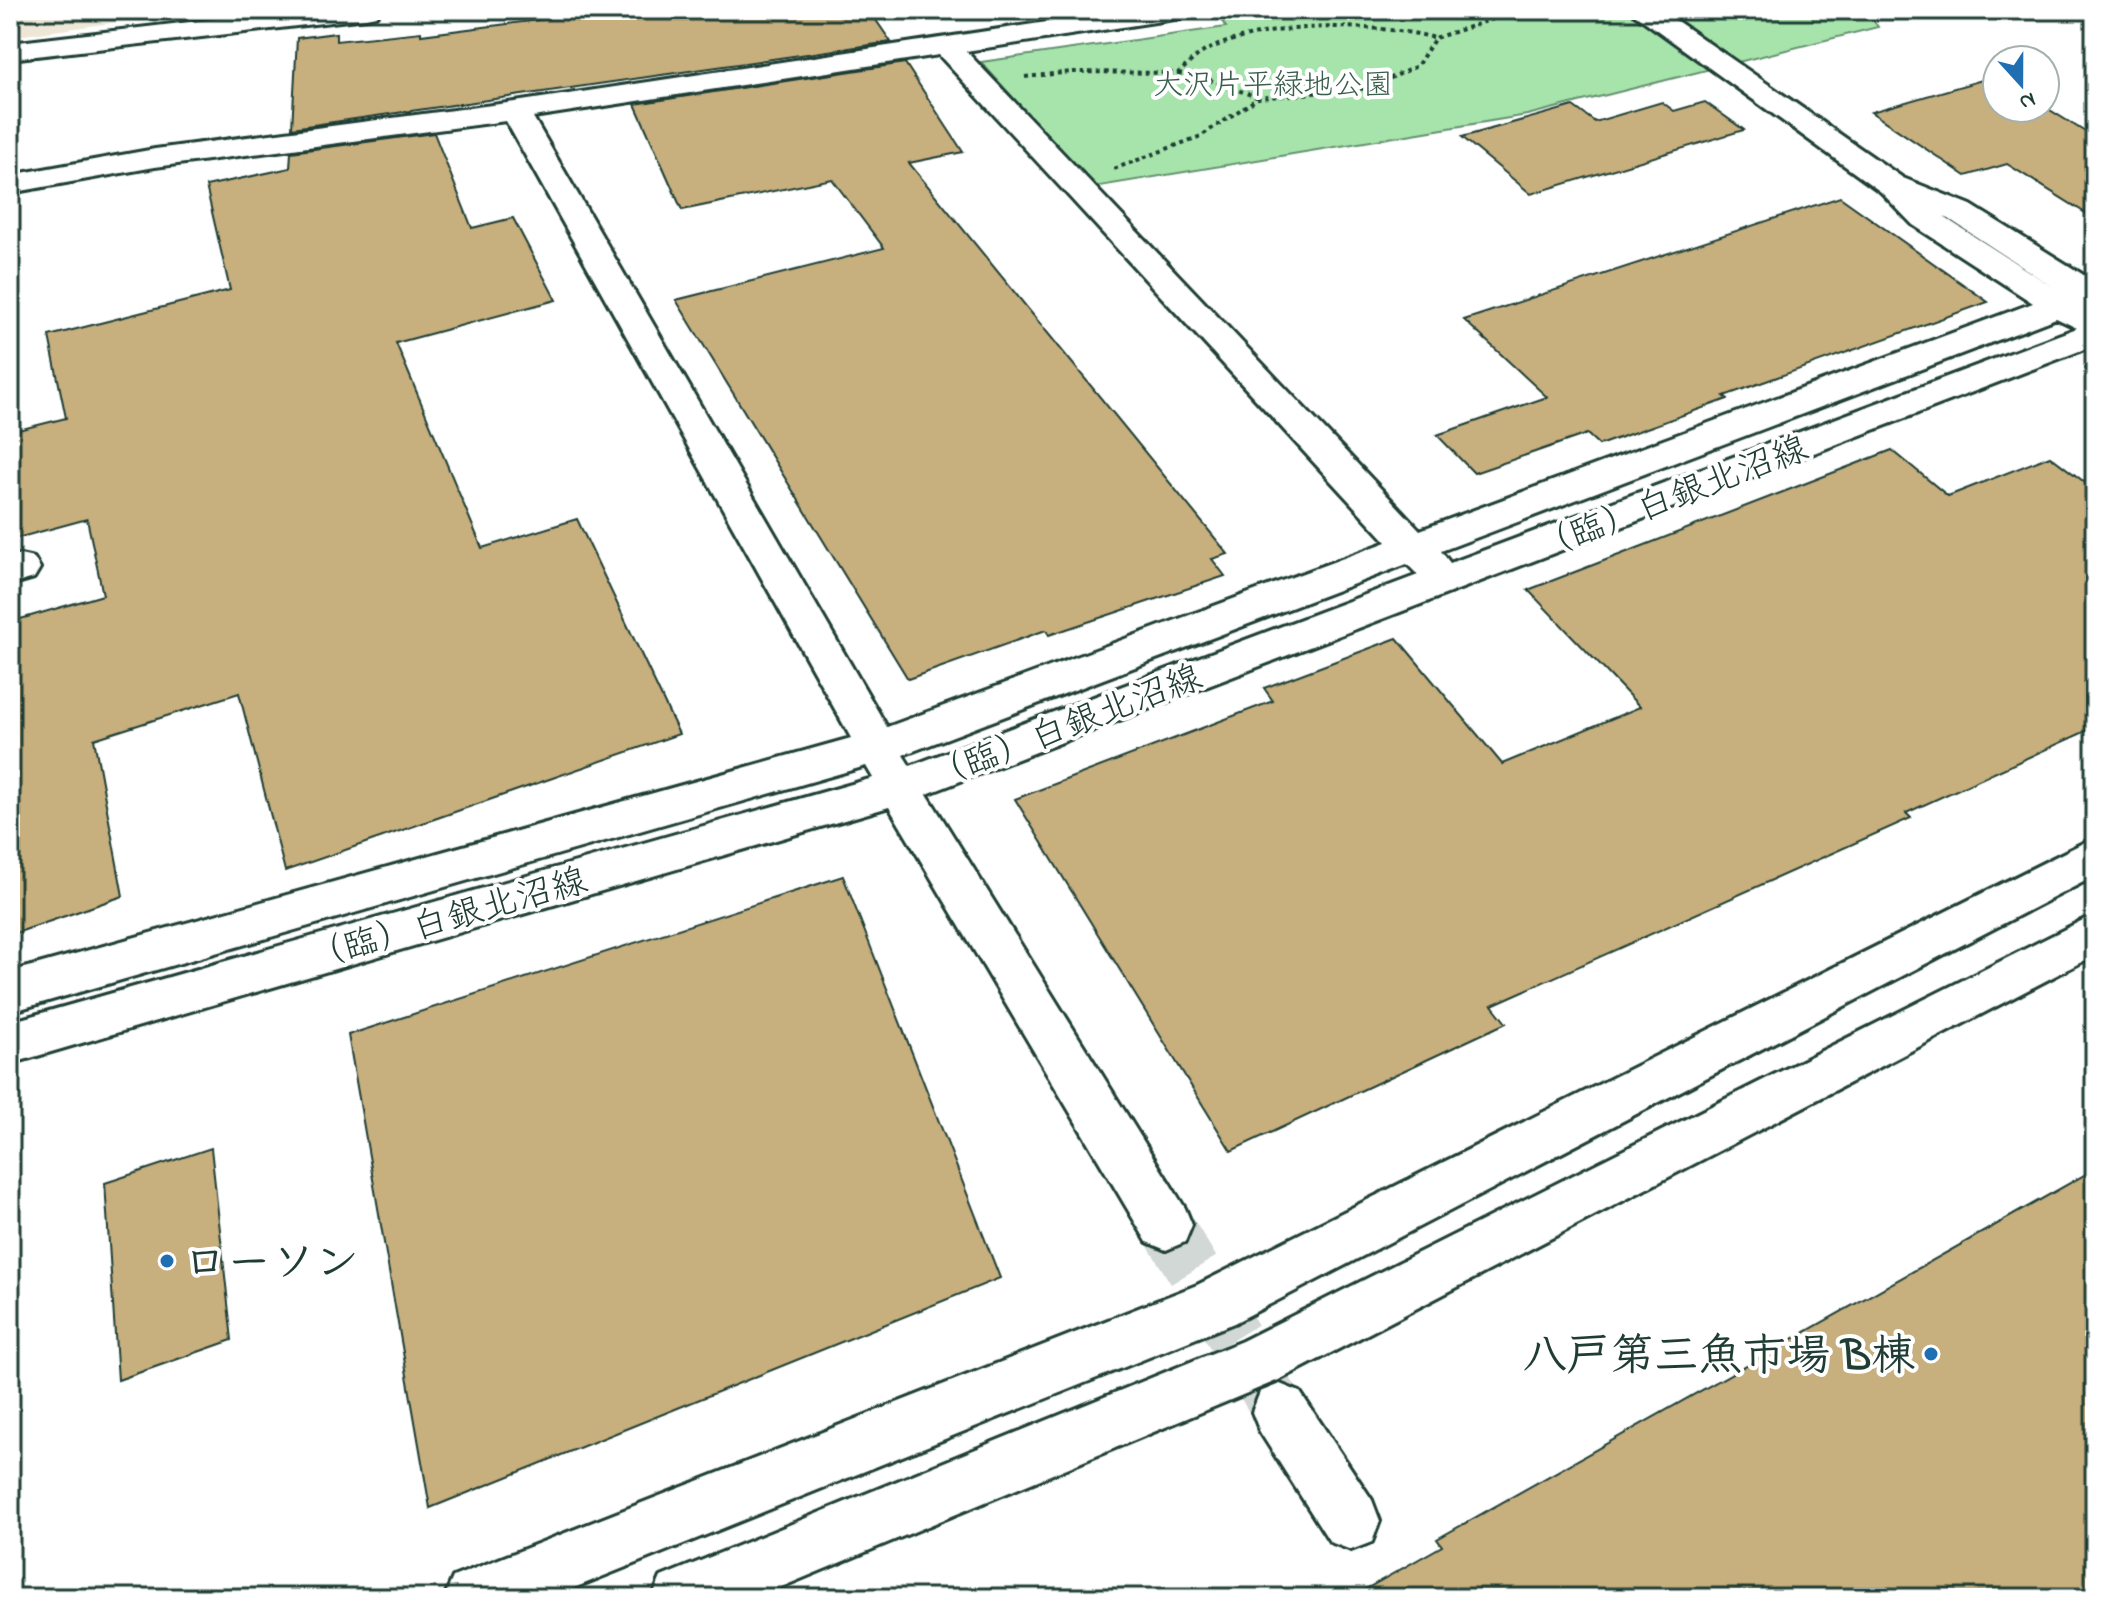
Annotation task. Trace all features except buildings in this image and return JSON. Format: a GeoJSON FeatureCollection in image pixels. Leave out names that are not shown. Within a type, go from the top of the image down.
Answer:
{"type":"FeatureCollection","features":[{"type":"Feature","properties":{"kind":"street"},"geometry":{"type":"LineString","coordinates":[[10,51],[366,10]]}},
{"type":"Feature","properties":{"kind":"street"},"geometry":{"type":"LineString","coordinates":[[10,184],[155,158],[515,111],[1181,10]]}},
{"type":"Feature","properties":{"kind":"street"},"geometry":{"type":"LineString","coordinates":[[1643,10],[1892,185],[1924,218],[2088,309]]}},
{"type":"Feature","properties":{"kind":"street"},"geometry":{"type":"LineString","coordinates":[[944,44],[1448,582]]}},
{"type":"Feature","properties":{"kind":"street"},"geometry":{"type":"LineString","coordinates":[[515,111],[900,787],[1166,1225]]}},
{"type":"Feature","properties":{"kind":"street","name":"（臨）白銀北沼線"},"geometry":{"type":"LineString","coordinates":[[10,992],[878,747],[1415,548],[2088,309]]}},
{"type":"Feature","properties":{"kind":"street","name":"（臨）白銀北沼線"},"geometry":{"type":"LineString","coordinates":[[10,1043],[900,787],[1448,582],[2088,309]]}},
{"type":"Feature","properties":{"kind":"street"},"geometry":{"type":"LineString","coordinates":[[474,1598],[1215,1304],[2095,855]]}},
{"type":"Feature","properties":{"kind":"street"},"geometry":{"type":"LineString","coordinates":[[682,1598],[1261,1360],[2095,933]]}},
{"type":"Feature","properties":{"kind":"street"},"geometry":{"type":"LineString","coordinates":[[1280,1412],[1351,1521]]}},
{"type":"Feature","properties":{"kind":"path"},"geometry":{"type":"LineString","coordinates":[[983,85],[1072,72],[1196,75],[1258,98],[1369,88],[1417,66],[1435,38],[1471,22],[1521,10]]}},
{"type":"Feature","properties":{"kind":"path"},"geometry":{"type":"LineString","coordinates":[[1178,73],[1202,53],[1233,41],[1309,27],[1397,28],[1435,38]]}},
{"type":"Feature","properties":{"kind":"path"},"geometry":{"type":"LineString","coordinates":[[1069,179],[1121,168],[1201,136],[1258,98]]}},
{"type":"Feature","properties":{"kind":"shaded area"},"geometry":{"type":"Polygon","coordinates":[[[10,10],[148,10],[148,18],[10,37],[10,10]]]}},
{"type":"Feature","properties":{"kind":"green space","name":"大沢片平緑地公園"},"geometry":{"type":"Polygon","coordinates":[[[1866,10],[1878,27],[1527,115],[1094,187],[981,62],[1226,27],[1215,12],[1866,10]]]}},
{"type":"Feature","properties":{"kind":"tunnel"},"geometry":{"type":"LineString","coordinates":[[1166,1225],[1280,1412]]}},
{"type":"Feature","properties":{"kind":"place","name":"ローソン"},"geometry":{"type":"Point","coordinates":[167,1261]}},
{"type":"Feature","properties":{"kind":"place","name":"八戸第三魚市場 B棟"},"geometry":{"type":"Point","coordinates":[1931,1354]}}]}
